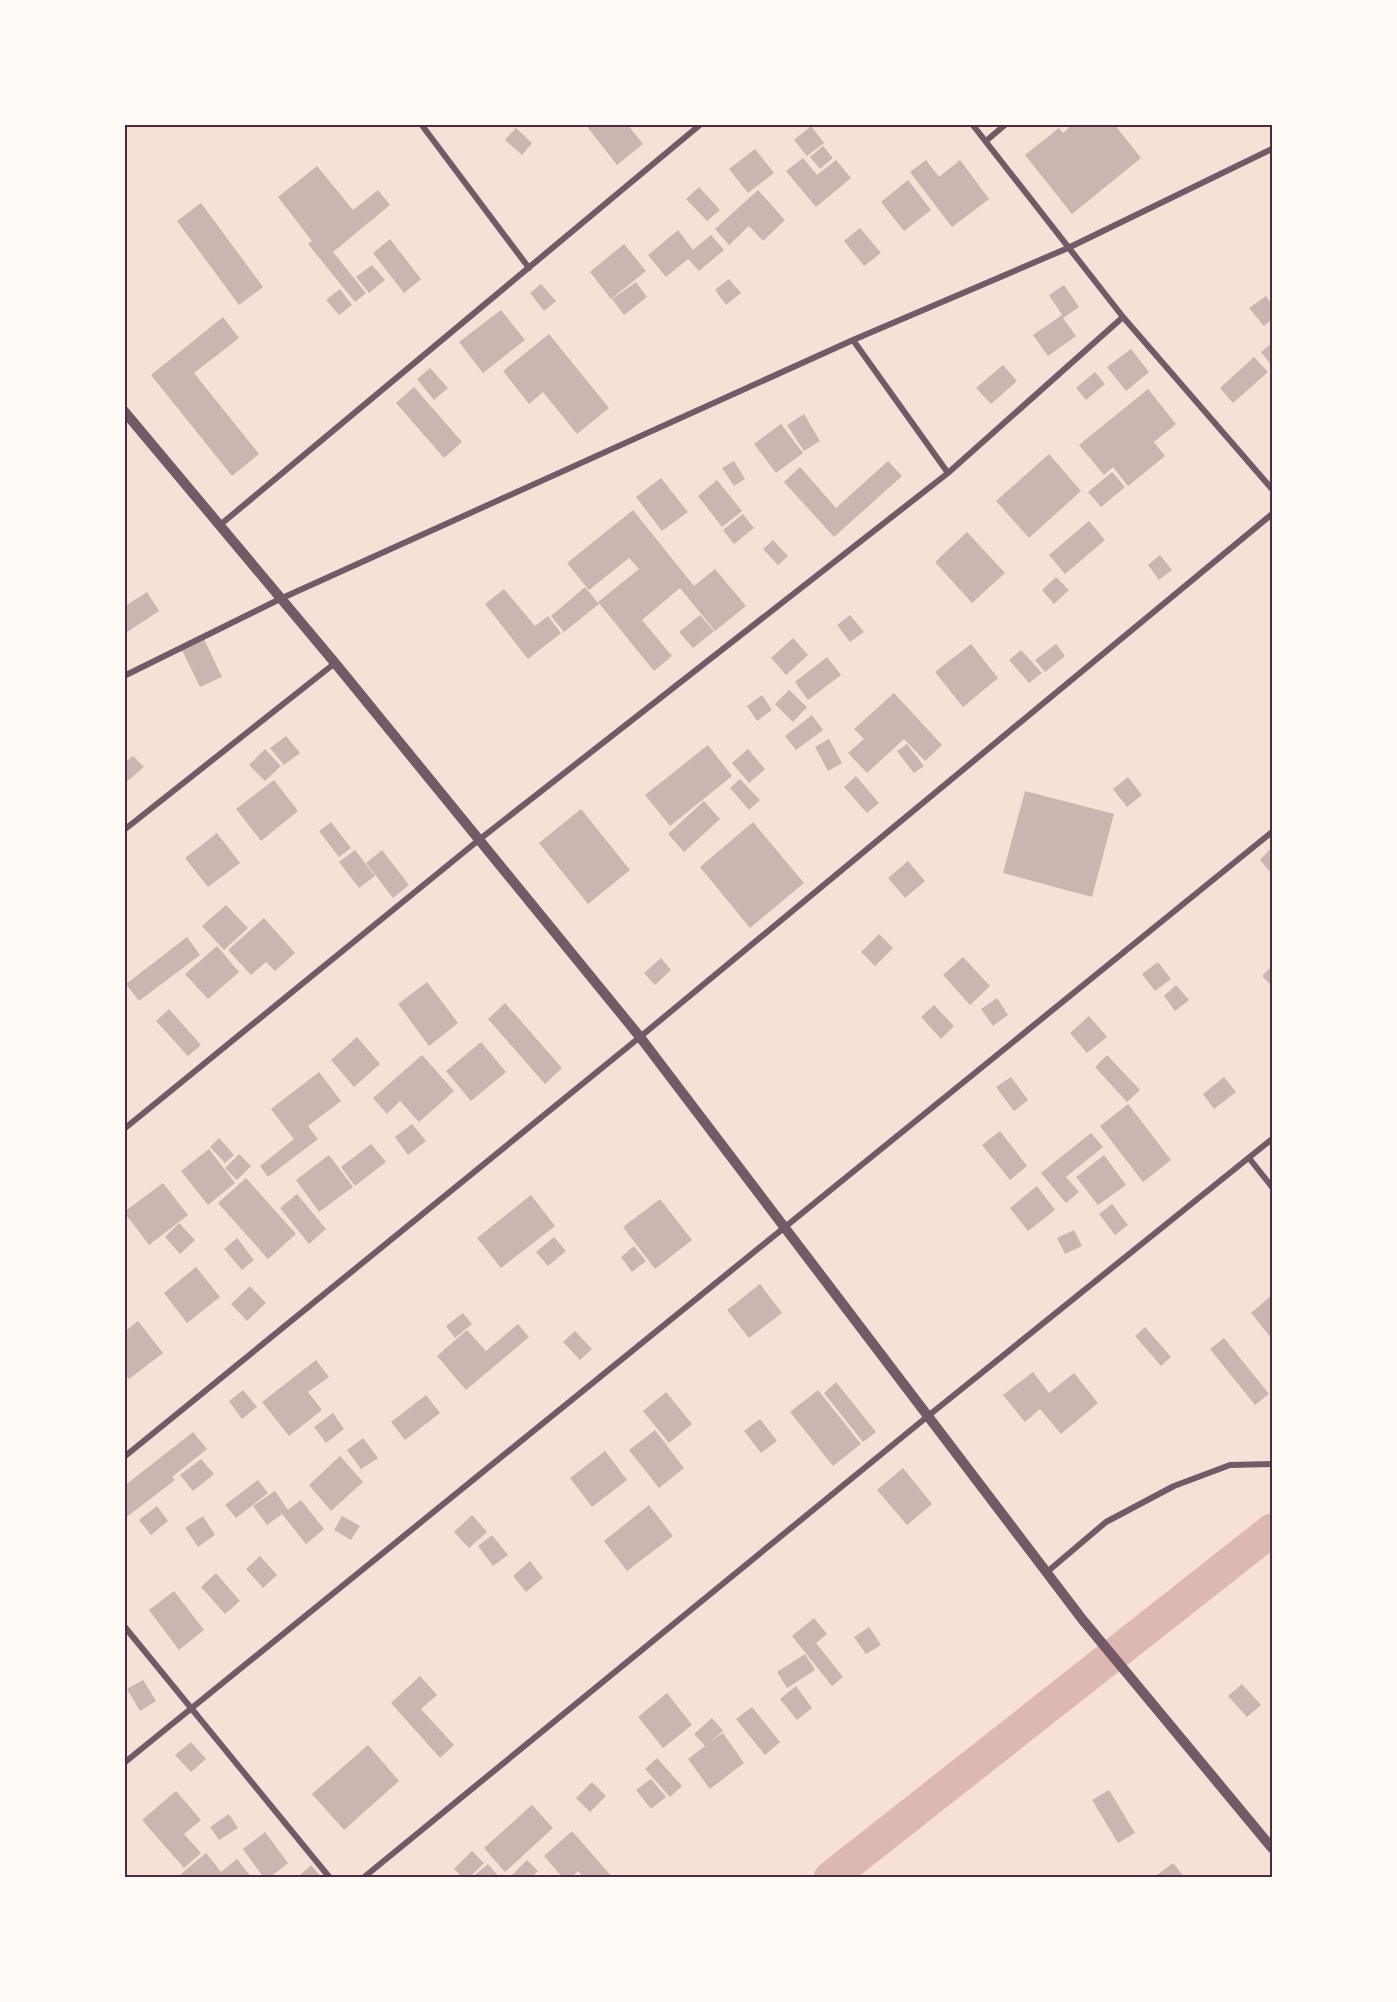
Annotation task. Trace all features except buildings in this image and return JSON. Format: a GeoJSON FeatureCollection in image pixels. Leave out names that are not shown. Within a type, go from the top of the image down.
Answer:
{"type":"FeatureCollection","features":[{"type":"Feature","properties":{"kind":"street"},"geometry":{"type":"LineString","coordinates":[[421,124],[529,268]]}},
{"type":"Feature","properties":{"kind":"street"},"geometry":{"type":"LineString","coordinates":[[220,525],[701,124]]}},
{"type":"Feature","properties":{"kind":"street"},"geometry":{"type":"LineString","coordinates":[[972,124],[1123,318],[1272,489]]}},
{"type":"Feature","properties":{"kind":"street"},"geometry":{"type":"LineString","coordinates":[[986,141],[1006,124]]}},
{"type":"Feature","properties":{"kind":"street"},"geometry":{"type":"LineString","coordinates":[[124,676],[280,599],[853,340],[1068,248],[1272,149]]}},
{"type":"Feature","properties":{"kind":"street"},"geometry":{"type":"LineString","coordinates":[[124,1129],[480,839],[948,473],[1123,318]]}},
{"type":"Feature","properties":{"kind":"street"},"geometry":{"type":"LineString","coordinates":[[853,340],[948,473]]}},
{"type":"Feature","properties":{"kind":"street"},"geometry":{"type":"LineString","coordinates":[[124,411],[335,663],[640,1037],[783,1229],[1082,1619],[1272,1848]]}},
{"type":"Feature","properties":{"kind":"street"},"geometry":{"type":"LineString","coordinates":[[124,1457],[640,1037],[1272,514]]}},
{"type":"Feature","properties":{"kind":"street"},"geometry":{"type":"LineString","coordinates":[[124,830],[335,663]]}},
{"type":"Feature","properties":{"kind":"street"},"geometry":{"type":"LineString","coordinates":[[124,1763],[1272,832]]}},
{"type":"Feature","properties":{"kind":"street"},"geometry":{"type":"LineString","coordinates":[[363,1878],[928,1416],[1272,1139]]}},
{"type":"Feature","properties":{"kind":"street"},"geometry":{"type":"LineString","coordinates":[[1249,1158],[1272,1187]]}},
{"type":"Feature","properties":{"kind":"street"},"geometry":{"type":"LineString","coordinates":[[1047,1572],[1106,1522],[1174,1486],[1230,1465],[1272,1464]]}},
{"type":"Feature","properties":{"kind":"street"},"geometry":{"type":"LineString","coordinates":[[124,1626],[330,1878]]}},
{"type":"Feature","properties":{"kind":"waterway"},"geometry":{"type":"LineString","coordinates":[[830,1878],[1272,1530]]}}]}
